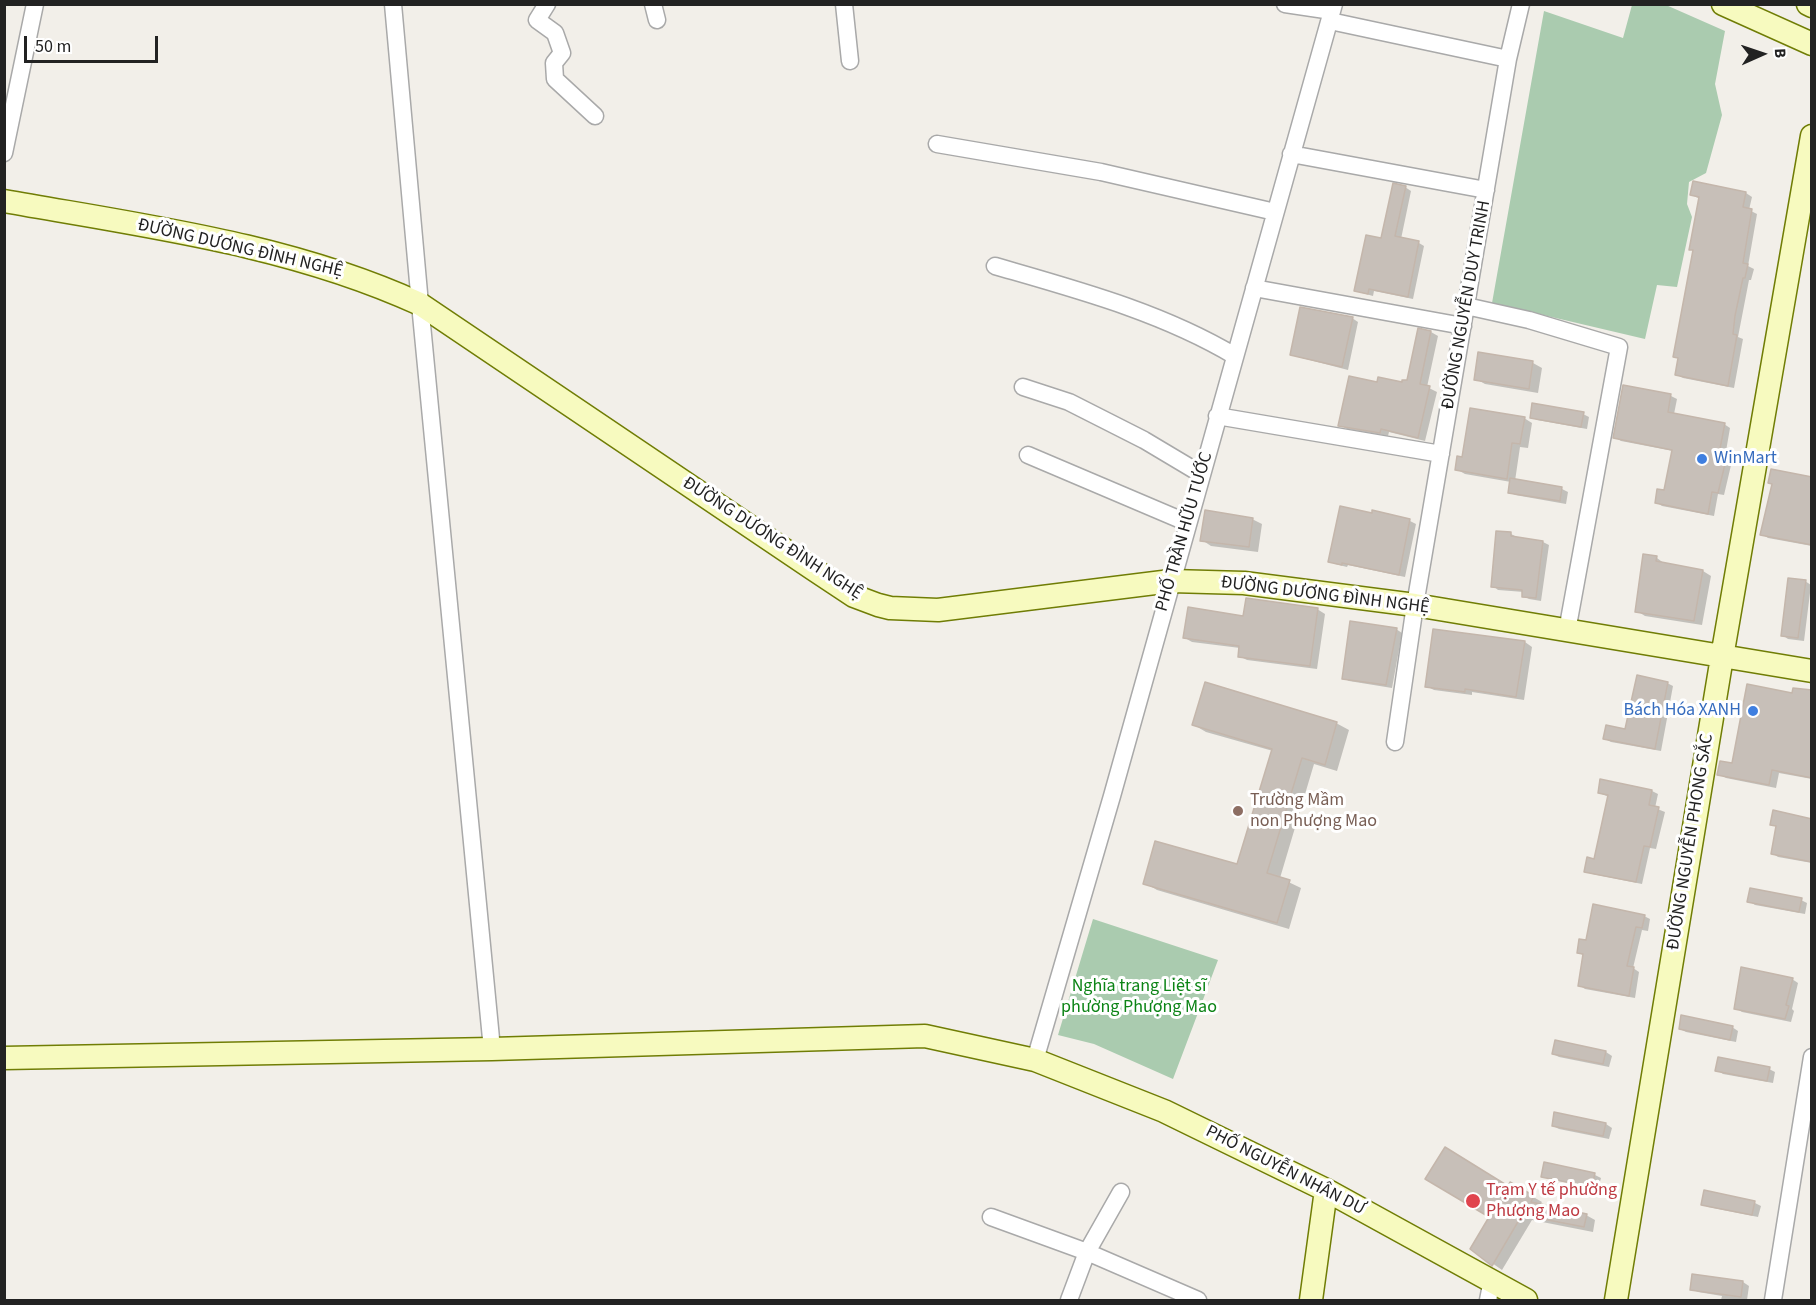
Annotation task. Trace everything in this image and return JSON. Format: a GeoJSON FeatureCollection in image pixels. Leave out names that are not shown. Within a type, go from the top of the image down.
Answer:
{"type":"FeatureCollection","features":[{"type":"Feature","properties":{"kind":"main road"},"geometry":{"type":"LineString","coordinates":[[1723,4],[1812,44]]}},
{"type":"Feature","properties":{"kind":"main road","name":"ĐƯỜNG NGUYỄN PHONG SẮC"},"geometry":{"type":"LineString","coordinates":[[1616,1300],[1722,657],[1812,136]]}},
{"type":"Feature","properties":{"kind":"main road","name":"ĐƯỜNG DƯƠNG ĐÌNH NGHỆ"},"geometry":{"type":"LineString","coordinates":[[4,201],[187,234],[305,261],[385,288],[420,304],[854,596],[878,605],[938,610],[1172,581],[1245,583],[1415,605],[1812,671]]}},
{"type":"Feature","properties":{"kind":"main road","name":"PHỐ NGUYỄN NHÂN DƯ"},"geometry":{"type":"LineString","coordinates":[[4,1058],[492,1049],[929,1036],[1035,1060],[1164,1111],[1326,1190],[1490,1290],[1527,1300]]}},
{"type":"Feature","properties":{"kind":"main road"},"geometry":{"type":"LineString","coordinates":[[1311,1300],[1326,1190]]}},
{"type":"Feature","properties":{"kind":"street"},"geometry":{"type":"LineString","coordinates":[[4,153],[35,4]]}},
{"type":"Feature","properties":{"kind":"street"},"geometry":{"type":"LineString","coordinates":[[393,4],[492,1049]]}},
{"type":"Feature","properties":{"kind":"street"},"geometry":{"type":"LineString","coordinates":[[547,4],[537,20],[555,33],[562,53],[554,63],[555,79],[595,116]]}},
{"type":"Feature","properties":{"kind":"street"},"geometry":{"type":"LineString","coordinates":[[844,4],[850,61]]}},
{"type":"Feature","properties":{"kind":"street"},"geometry":{"type":"LineString","coordinates":[[1285,4],[1332,12],[1508,59]]}},
{"type":"Feature","properties":{"kind":"street","name":"ĐƯỜNG NGUYỄN DUY TRINH"},"geometry":{"type":"LineString","coordinates":[[1395,742],[1415,605],[1508,59],[1521,4]]}},
{"type":"Feature","properties":{"kind":"street","name":"PHỐ TRẦN HỮU TƯỚC"},"geometry":{"type":"LineString","coordinates":[[1035,1060],[1112,796],[1332,12]]}},
{"type":"Feature","properties":{"kind":"street"},"geometry":{"type":"LineString","coordinates":[[937,144],[1101,172],[1275,212]]}},
{"type":"Feature","properties":{"kind":"street"},"geometry":{"type":"LineString","coordinates":[[1291,153],[1486,190]]}},
{"type":"Feature","properties":{"kind":"street"},"geometry":{"type":"LineString","coordinates":[[995,266],[1095,295],[1157,317],[1206,339],[1235,356]]}},
{"type":"Feature","properties":{"kind":"street"},"geometry":{"type":"LineString","coordinates":[[1254,288],[1463,326]]}},
{"type":"Feature","properties":{"kind":"street"},"geometry":{"type":"LineString","coordinates":[[1466,306],[1529,320],[1619,347],[1567,631]]}},
{"type":"Feature","properties":{"kind":"street"},"geometry":{"type":"LineString","coordinates":[[1023,387],[1068,402],[1144,440],[1201,474]]}},
{"type":"Feature","properties":{"kind":"street"},"geometry":{"type":"LineString","coordinates":[[1217,416],[1441,454]]}},
{"type":"Feature","properties":{"kind":"street"},"geometry":{"type":"LineString","coordinates":[[1028,455],[1188,524]]}},
{"type":"Feature","properties":{"kind":"street"},"geometry":{"type":"LineString","coordinates":[[1773,1300],[1812,1057]]}},
{"type":"Feature","properties":{"kind":"street"},"geometry":{"type":"LineString","coordinates":[[1069,1300],[1087,1252],[1121,1192]]}},
{"type":"Feature","properties":{"kind":"street"},"geometry":{"type":"LineString","coordinates":[[991,1217],[1087,1252],[1198,1300]]}},
{"type":"Feature","properties":{"kind":"green space"},"geometry":{"type":"Polygon","coordinates":[[[1632,5],[1666,5],[1725,31],[1715,84],[1722,115],[1706,173],[1689,182],[1687,204],[1692,217],[1677,287],[1657,285],[1645,339],[1492,303],[1544,11],[1623,38],[1632,5]]]}},
{"type":"Feature","properties":{"kind":"green space","name":"Nghĩa trang Liệt sĩ phường Phượng Mao"},"geometry":{"type":"Polygon","coordinates":[[[1093,919],[1218,960],[1173,1079],[1094,1044],[1058,1035],[1093,919]]]}},
{"type":"Feature","properties":{"kind":"building"},"geometry":{"type":"Polygon","coordinates":[[[1693,181],[1746,192],[1743,207],[1752,209],[1743,263],[1748,264],[1735,316],[1733,334],[1737,335],[1728,386],[1675,375],[1678,358],[1673,357],[1693,250],[1689,250],[1699,197],[1690,195],[1693,181]]]}},
{"type":"Feature","properties":{"kind":"building"},"geometry":{"type":"Polygon","coordinates":[[[1393,183],[1406,186],[1395,236],[1419,241],[1408,297],[1369,289],[1368,294],[1354,291],[1366,235],[1381,238],[1393,183]]]}},
{"type":"Feature","properties":{"kind":"building"},"geometry":{"type":"Polygon","coordinates":[[[1300,307],[1353,317],[1342,367],[1290,355],[1300,307]]]}},
{"type":"Feature","properties":{"kind":"building"},"geometry":{"type":"Polygon","coordinates":[[[1418,328],[1431,331],[1420,384],[1430,386],[1418,438],[1381,429],[1380,433],[1338,426],[1349,376],[1377,382],[1378,377],[1402,382],[1402,380],[1407,380],[1418,328]]]}},
{"type":"Feature","properties":{"kind":"building"},"geometry":{"type":"Polygon","coordinates":[[[1478,352],[1533,361],[1529,389],[1474,380],[1478,352]]]}},
{"type":"Feature","properties":{"kind":"building"},"geometry":{"type":"Polygon","coordinates":[[[1623,385],[1671,394],[1668,412],[1725,423],[1719,454],[1727,456],[1718,493],[1712,492],[1708,514],[1655,503],[1657,489],[1664,490],[1672,450],[1613,438],[1623,385]]]}},
{"type":"Feature","properties":{"kind":"building"},"geometry":{"type":"Polygon","coordinates":[[[1532,403],[1584,412],[1581,427],[1530,418],[1532,403]]]}},
{"type":"Feature","properties":{"kind":"building"},"geometry":{"type":"Polygon","coordinates":[[[1470,408],[1525,417],[1520,444],[1512,443],[1507,479],[1455,470],[1457,456],[1462,457],[1470,408]]]}},
{"type":"Feature","properties":{"kind":"building"},"geometry":{"type":"Polygon","coordinates":[[[1771,469],[1812,477],[1812,545],[1760,535],[1772,484],[1768,483],[1771,469]]]}},
{"type":"Feature","properties":{"kind":"building"},"geometry":{"type":"Polygon","coordinates":[[[1510,478],[1562,487],[1560,501],[1508,493],[1510,478]]]}},
{"type":"Feature","properties":{"kind":"building"},"geometry":{"type":"Polygon","coordinates":[[[1340,506],[1372,513],[1372,510],[1410,519],[1399,575],[1328,562],[1340,506]]]}},
{"type":"Feature","properties":{"kind":"building"},"geometry":{"type":"Polygon","coordinates":[[[1205,510],[1253,518],[1249,547],[1200,541],[1205,510]]]}},
{"type":"Feature","properties":{"kind":"building"},"geometry":{"type":"Polygon","coordinates":[[[1496,531],[1511,532],[1511,536],[1543,541],[1536,598],[1522,597],[1522,590],[1491,587],[1496,531]]]}},
{"type":"Feature","properties":{"kind":"building"},"geometry":{"type":"Polygon","coordinates":[[[1643,554],[1657,556],[1656,561],[1703,570],[1694,621],[1635,612],[1643,554]]]}},
{"type":"Feature","properties":{"kind":"building"},"geometry":{"type":"Polygon","coordinates":[[[1788,578],[1806,580],[1798,638],[1781,636],[1788,578]]]}},
{"type":"Feature","properties":{"kind":"building"},"geometry":{"type":"Polygon","coordinates":[[[1246,598],[1318,608],[1310,666],[1238,657],[1239,646],[1183,638],[1188,607],[1243,616],[1246,598]]]}},
{"type":"Feature","properties":{"kind":"building"},"geometry":{"type":"Polygon","coordinates":[[[1350,621],[1397,628],[1386,685],[1342,679],[1350,621]]]}},
{"type":"Feature","properties":{"kind":"building"},"geometry":{"type":"Polygon","coordinates":[[[1433,629],[1525,641],[1516,697],[1465,689],[1465,692],[1425,687],[1433,629]]]}},
{"type":"Feature","properties":{"kind":"building"},"geometry":{"type":"Polygon","coordinates":[[[1637,675],[1668,682],[1655,749],[1603,739],[1606,725],[1625,729],[1637,675]]]}},
{"type":"Feature","properties":{"kind":"building"},"geometry":{"type":"Polygon","coordinates":[[[1205,682],[1337,722],[1325,765],[1302,758],[1267,873],[1290,880],[1277,923],[1143,884],[1155,841],[1237,864],[1272,749],[1192,725],[1205,682]]]}},
{"type":"Feature","properties":{"kind":"building"},"geometry":{"type":"Polygon","coordinates":[[[1747,684],[1792,693],[1793,688],[1812,690],[1812,778],[1772,770],[1769,785],[1717,775],[1720,761],[1732,763],[1747,684]]]}},
{"type":"Feature","properties":{"kind":"building"},"geometry":{"type":"Polygon","coordinates":[[[1600,779],[1652,790],[1649,805],[1659,807],[1650,847],[1644,846],[1636,882],[1584,872],[1587,857],[1594,859],[1608,795],[1598,793],[1600,779]]]}},
{"type":"Feature","properties":{"kind":"building"},"geometry":{"type":"Polygon","coordinates":[[[1773,810],[1812,819],[1812,862],[1771,854],[1776,826],[1770,825],[1773,810]]]}},
{"type":"Feature","properties":{"kind":"building"},"geometry":{"type":"Polygon","coordinates":[[[1750,888],[1802,898],[1799,912],[1747,902],[1750,888]]]}},
{"type":"Feature","properties":{"kind":"building"},"geometry":{"type":"Polygon","coordinates":[[[1593,904],[1645,915],[1642,928],[1636,927],[1627,966],[1634,967],[1629,996],[1578,986],[1583,954],[1577,953],[1579,939],[1586,940],[1593,904]]]}},
{"type":"Feature","properties":{"kind":"building"},"geometry":{"type":"Polygon","coordinates":[[[1741,967],[1793,978],[1785,1019],[1734,1009],[1741,967]]]}},
{"type":"Feature","properties":{"kind":"building"},"geometry":{"type":"Polygon","coordinates":[[[1681,1015],[1733,1026],[1730,1040],[1679,1029],[1681,1015]]]}},
{"type":"Feature","properties":{"kind":"building"},"geometry":{"type":"Polygon","coordinates":[[[1555,1040],[1606,1051],[1603,1064],[1552,1054],[1555,1040]]]}},
{"type":"Feature","properties":{"kind":"building"},"geometry":{"type":"Polygon","coordinates":[[[1718,1057],[1770,1067],[1767,1081],[1715,1071],[1718,1057]]]}},
{"type":"Feature","properties":{"kind":"building"},"geometry":{"type":"Polygon","coordinates":[[[1554,1112],[1606,1123],[1603,1136],[1552,1126],[1554,1112]]]}},
{"type":"Feature","properties":{"kind":"building"},"geometry":{"type":"Polygon","coordinates":[[[1445,1147],[1508,1186],[1510,1182],[1534,1196],[1531,1202],[1587,1214],[1584,1227],[1522,1215],[1492,1266],[1470,1249],[1489,1217],[1425,1179],[1445,1147]]]}},
{"type":"Feature","properties":{"kind":"building"},"geometry":{"type":"Polygon","coordinates":[[[1544,1162],[1595,1173],[1592,1187],[1541,1177],[1544,1162]]]}},
{"type":"Feature","properties":{"kind":"building"},"geometry":{"type":"Polygon","coordinates":[[[1704,1190],[1755,1201],[1752,1215],[1701,1205],[1704,1190]]]}},
{"type":"Feature","properties":{"kind":"building"},"geometry":{"type":"Polygon","coordinates":[[[1692,1274],[1743,1281],[1741,1297],[1690,1290],[1692,1274]]]}},
{"type":"Feature","properties":{"kind":"place","name":"WinMart"},"geometry":{"type":"Point","coordinates":[1702,459]}},
{"type":"Feature","properties":{"kind":"place","name":"Bách Hóa XANH"},"geometry":{"type":"Point","coordinates":[1753,711]}},
{"type":"Feature","properties":{"kind":"place","name":"Trường Mầm non Phượng Mao"},"geometry":{"type":"Point","coordinates":[1238,811]}},
{"type":"Feature","properties":{"kind":"place","name":"Trạm Y tế phường Phượng Mao"},"geometry":{"type":"Point","coordinates":[1473,1201]}}]}
